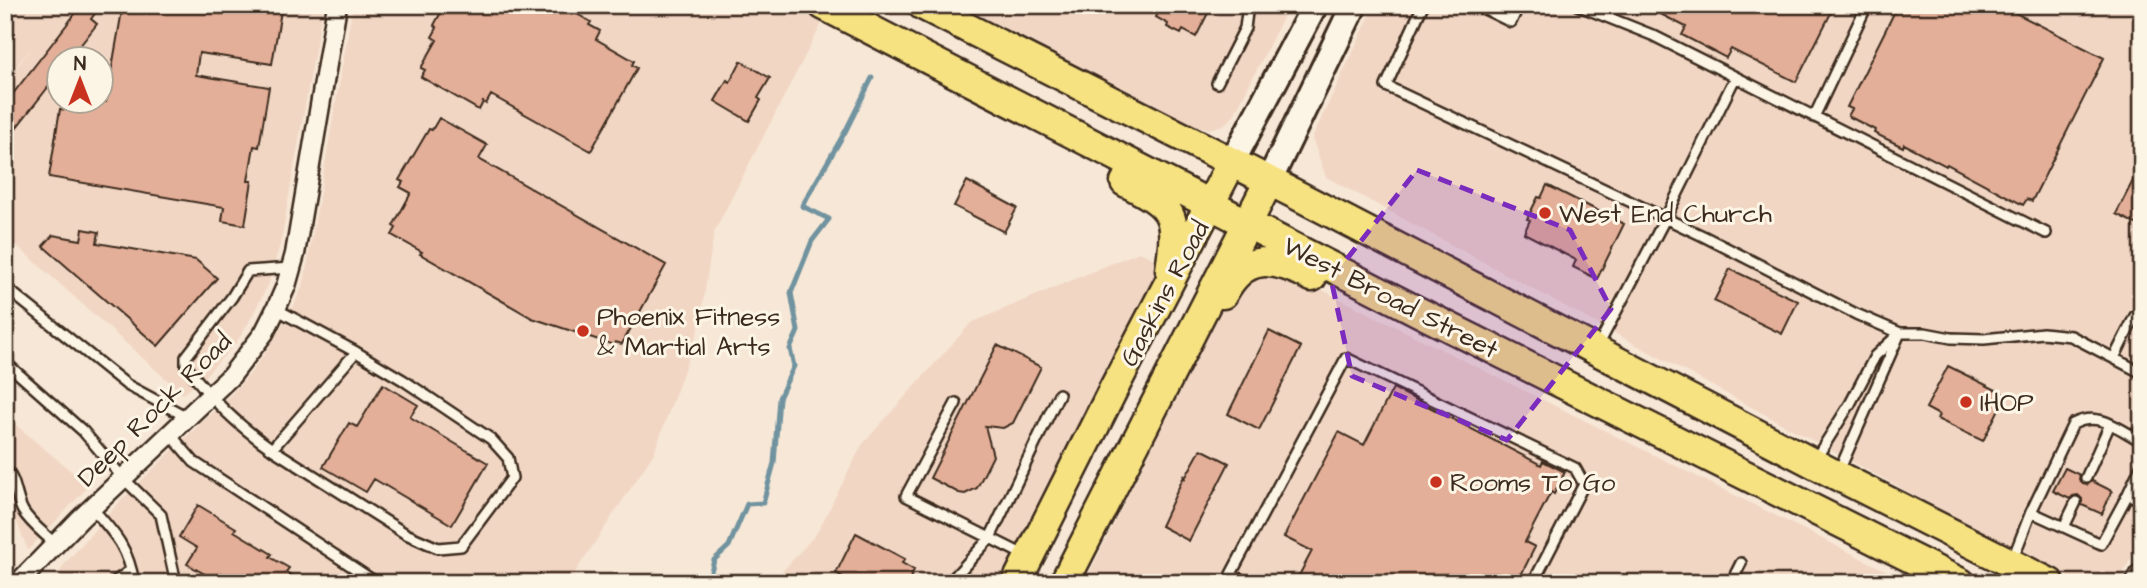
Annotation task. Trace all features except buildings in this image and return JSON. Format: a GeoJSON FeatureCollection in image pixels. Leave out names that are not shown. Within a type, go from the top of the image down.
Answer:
{"type":"FeatureCollection","features":[{"type":"Feature","properties":{"kind":"main road","name":"West Broad Street"},"geometry":{"type":"LineString","coordinates":[[823,5],[1419,312],[1961,583]]}},
{"type":"Feature","properties":{"kind":"main road","name":"West Broad Street"},"geometry":{"type":"LineString","coordinates":[[922,5],[2050,583]]}},
{"type":"Feature","properties":{"kind":"main road","name":"Gaskins Road"},"geometry":{"type":"LineString","coordinates":[[1016,583],[1168,284],[1315,5]]}},
{"type":"Feature","properties":{"kind":"main road","name":"Gaskins Road"},"geometry":{"type":"LineString","coordinates":[[1064,583],[1269,181],[1353,5]]}},
{"type":"Feature","properties":{"kind":"main road"},"geometry":{"type":"LineString","coordinates":[[977,86],[1025,131],[1160,202],[1174,227],[1175,238],[1168,284]]}},
{"type":"Feature","properties":{"kind":"main road"},"geometry":{"type":"LineString","coordinates":[[1157,399],[1185,369],[1232,279],[1245,267],[1253,264],[1273,261],[1282,263],[1326,285],[1419,312]]}},
{"type":"Feature","properties":{"kind":"street","name":"Deep Rock Road"},"geometry":{"type":"LineString","coordinates":[[18,583],[230,376],[251,352],[276,309],[291,268],[301,226],[337,5]]}},
{"type":"Feature","properties":{"kind":"street"},"geometry":{"type":"LineString","coordinates":[[2137,583],[2142,574]]}},
{"type":"Feature","properties":{"kind":"lane"},"geometry":{"type":"LineString","coordinates":[[1423,5],[1386,86],[1900,333],[1984,339],[2043,333],[2062,334],[2071,336],[2142,373]]}},
{"type":"Feature","properties":{"kind":"lane"},"geometry":{"type":"LineString","coordinates":[[1476,5],[1511,22],[1519,5]]}},
{"type":"Feature","properties":{"kind":"lane"},"geometry":{"type":"LineString","coordinates":[[1577,5],[1652,36],[2046,233]]}},
{"type":"Feature","properties":{"kind":"lane"},"geometry":{"type":"LineString","coordinates":[[1814,117],[1867,5]]}},
{"type":"Feature","properties":{"kind":"lane"},"geometry":{"type":"LineString","coordinates":[[1217,83],[1245,28],[1246,7]]}},
{"type":"Feature","properties":{"kind":"lane"},"geometry":{"type":"LineString","coordinates":[[1596,350],[1735,78]]}},
{"type":"Feature","properties":{"kind":"lane"},"geometry":{"type":"LineString","coordinates":[[276,309],[403,380],[491,439],[508,458],[512,478],[461,546],[438,548],[406,534],[246,432],[209,397],[186,366],[186,357],[232,297],[248,271],[291,268]]}},
{"type":"Feature","properties":{"kind":"lane"},"geometry":{"type":"LineString","coordinates":[[5,287],[127,386],[187,417]]}},
{"type":"Feature","properties":{"kind":"lane"},"geometry":{"type":"LineString","coordinates":[[2114,358],[2136,316]]}},
{"type":"Feature","properties":{"kind":"lane"},"geometry":{"type":"LineString","coordinates":[[1825,469],[1900,333]]}},
{"type":"Feature","properties":{"kind":"lane"},"geometry":{"type":"LineString","coordinates":[[1825,469],[1850,404],[1875,356],[1900,333]]}},
{"type":"Feature","properties":{"kind":"lane"},"geometry":{"type":"LineString","coordinates":[[272,449],[356,352]]}},
{"type":"Feature","properties":{"kind":"lane"},"geometry":{"type":"LineString","coordinates":[[1248,583],[1231,574],[1346,358],[1575,468],[1584,484],[1533,583]]}},
{"type":"Feature","properties":{"kind":"lane"},"geometry":{"type":"LineString","coordinates":[[5,362],[83,431],[161,515],[176,583]]}},
{"type":"Feature","properties":{"kind":"lane"},"geometry":{"type":"LineString","coordinates":[[949,583],[990,538],[1059,394]]}},
{"type":"Feature","properties":{"kind":"lane"},"geometry":{"type":"LineString","coordinates":[[956,402],[906,496],[1029,557]]}},
{"type":"Feature","properties":{"kind":"lane"},"geometry":{"type":"LineString","coordinates":[[2011,563],[2031,512],[2073,424],[2090,418],[2098,419],[2142,443]]}},
{"type":"Feature","properties":{"kind":"lane"},"geometry":{"type":"LineString","coordinates":[[2086,478],[2110,425]]}},
{"type":"Feature","properties":{"kind":"lane"},"geometry":{"type":"LineString","coordinates":[[170,434],[194,462],[377,583]]}},
{"type":"Feature","properties":{"kind":"lane"},"geometry":{"type":"LineString","coordinates":[[2031,512],[2101,544],[2142,464]]}},
{"type":"Feature","properties":{"kind":"lane"},"geometry":{"type":"LineString","coordinates":[[5,468],[15,482],[21,508],[55,544]]}},
{"type":"Feature","properties":{"kind":"lane"},"geometry":{"type":"LineString","coordinates":[[2128,494],[2142,500]]}},
{"type":"Feature","properties":{"kind":"lane"},"geometry":{"type":"LineString","coordinates":[[2064,527],[2076,502]]}},
{"type":"Feature","properties":{"kind":"lane"},"geometry":{"type":"LineString","coordinates":[[92,508],[116,534],[125,549],[134,583]]}},
{"type":"Feature","properties":{"kind":"lane"},"geometry":{"type":"LineString","coordinates":[[1731,583],[1741,563]]}},
{"type":"Feature","properties":{"kind":"lane"},"geometry":{"type":"LineString","coordinates":[[113,583],[131,570]]}},
{"type":"Feature","properties":{"kind":"highlighted area"},"geometry":{"type":"Polygon","coordinates":[[[1417,170],[1570,230],[1611,309],[1507,440],[1352,376],[1331,279],[1417,170]]]}},
{"type":"Feature","properties":{"kind":"shaded area"},"geometry":{"type":"Polygon","coordinates":[[[5,5],[323,5],[281,241],[269,283],[236,343],[202,379],[183,394],[5,235],[5,83],[34,45],[5,80],[5,5]]]}},
{"type":"Feature","properties":{"kind":"shaded area"},"geometry":{"type":"Polygon","coordinates":[[[353,5],[789,5],[822,23],[714,232],[699,328],[654,453],[568,583],[55,583],[63,566],[122,499],[249,375],[293,307],[304,283],[353,5]]]}},
{"type":"Feature","properties":{"kind":"shaded area"},"geometry":{"type":"Polygon","coordinates":[[[957,5],[1289,5],[1233,117],[1223,125],[1209,129],[1194,125],[957,5]]]}},
{"type":"Feature","properties":{"kind":"shaded area"},"geometry":{"type":"Polygon","coordinates":[[[1375,5],[2142,5],[2142,537],[2121,577],[2116,583],[2081,583],[1326,177],[1312,138],[1375,5]]]}},
{"type":"Feature","properties":{"kind":"shaded area"},"geometry":{"type":"Polygon","coordinates":[[[1139,252],[1162,262],[998,583],[772,583],[817,533],[862,445],[971,323],[1139,252]]]}},
{"type":"Feature","properties":{"kind":"shaded area"},"geometry":{"type":"Polygon","coordinates":[[[1284,271],[1911,583],[1084,583],[1233,286],[1241,279],[1284,271]]]}},
{"type":"Feature","properties":{"kind":"shaded area"},"geometry":{"type":"Polygon","coordinates":[[[5,416],[89,486],[28,550],[5,492],[5,416]]]}},
{"type":"Feature","properties":{"kind":"waterway"},"geometry":{"type":"LineString","coordinates":[[708,583],[714,560],[729,546],[747,504],[763,503],[774,463],[779,398],[794,366],[790,349],[798,331],[791,293],[812,241],[829,219],[802,206],[845,132],[872,78]]}},
{"type":"Feature","properties":{"kind":"place","name":"West End Church"},"geometry":{"type":"Point","coordinates":[1545,213]}},
{"type":"Feature","properties":{"kind":"place","name":"Phoenix Fitness & Martial Arts"},"geometry":{"type":"Point","coordinates":[583,331]}},
{"type":"Feature","properties":{"kind":"place","name":"IHOP"},"geometry":{"type":"Point","coordinates":[1966,402]}},
{"type":"Feature","properties":{"kind":"place","name":"Rooms To Go"},"geometry":{"type":"Point","coordinates":[1436,482]}}]}
